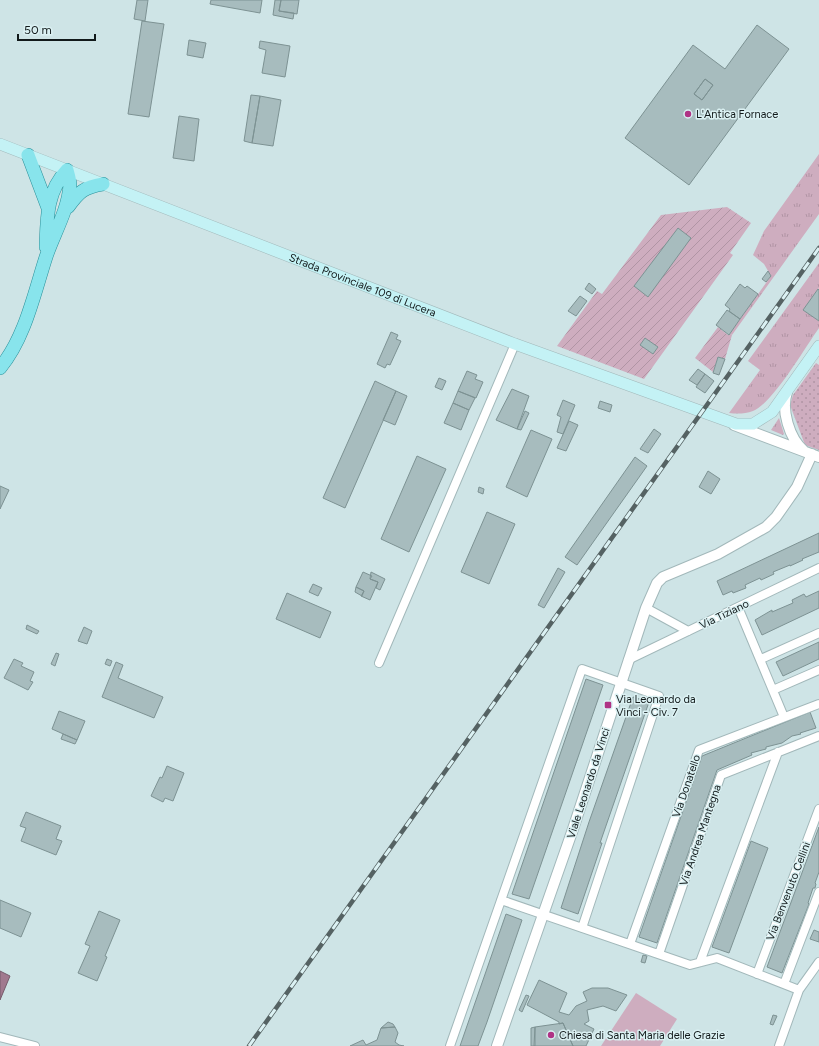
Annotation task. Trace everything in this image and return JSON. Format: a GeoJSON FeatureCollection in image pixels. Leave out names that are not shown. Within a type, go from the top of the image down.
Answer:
{"type":"FeatureCollection","features":[{"type":"Feature","properties":{"kind":"main road","name":"Strada Provinciale 109 di Lucera"},"geometry":{"type":"LineString","coordinates":[[0,144],[515,344],[727,422],[745,425],[759,422],[772,412],[819,346]]}},
{"type":"Feature","properties":{"kind":"main road"},"geometry":{"type":"LineString","coordinates":[[28,155],[48,208]]}},
{"type":"Feature","properties":{"kind":"main road"},"geometry":{"type":"LineString","coordinates":[[46,257],[48,208],[55,186],[67,170]]}},
{"type":"Feature","properties":{"kind":"main road"},"geometry":{"type":"LineString","coordinates":[[0,368],[13,350],[46,257],[65,210],[70,183],[67,170]]}},
{"type":"Feature","properties":{"kind":"main road"},"geometry":{"type":"LineString","coordinates":[[65,210],[78,193],[89,186],[103,184]]}},
{"type":"Feature","properties":{"kind":"street"},"geometry":{"type":"LineString","coordinates":[[379,663],[515,344]]}},
{"type":"Feature","properties":{"kind":"street"},"geometry":{"type":"LineString","coordinates":[[787,392],[784,404],[785,416],[797,443],[812,455]]}},
{"type":"Feature","properties":{"kind":"street"},"geometry":{"type":"LineString","coordinates":[[727,422],[812,455]]}},
{"type":"Feature","properties":{"kind":"street","name":"Viale Leonardo da Vinci"},"geometry":{"type":"LineString","coordinates":[[497,1046],[572,832],[628,660],[646,608],[657,583],[663,577],[718,554],[766,527],[776,517],[797,487],[812,455]]}},
{"type":"Feature","properties":{"kind":"street","name":"Via Tiziano"},"geometry":{"type":"LineString","coordinates":[[628,660],[819,568]]}},
{"type":"Feature","properties":{"kind":"street"},"geometry":{"type":"LineString","coordinates":[[738,607],[784,717]]}},
{"type":"Feature","properties":{"kind":"street"},"geometry":{"type":"LineString","coordinates":[[646,608],[688,631]]}},
{"type":"Feature","properties":{"kind":"street"},"geometry":{"type":"LineString","coordinates":[[761,659],[819,633]]}},
{"type":"Feature","properties":{"kind":"street"},"geometry":{"type":"LineString","coordinates":[[450,1046],[582,669],[658,696],[582,928]]}},
{"type":"Feature","properties":{"kind":"street"},"geometry":{"type":"LineString","coordinates":[[773,690],[819,670]]}},
{"type":"Feature","properties":{"kind":"street","name":"Via Donatello"},"geometry":{"type":"LineString","coordinates":[[630,944],[699,750],[819,704]]}},
{"type":"Feature","properties":{"kind":"street","name":"Via Andrea Mantegna"},"geometry":{"type":"LineString","coordinates":[[659,954],[721,775],[819,736]]}},
{"type":"Feature","properties":{"kind":"street"},"geometry":{"type":"LineString","coordinates":[[700,962],[778,752]]}},
{"type":"Feature","properties":{"kind":"street","name":"Via Benvenuto Cellini"},"geometry":{"type":"LineString","coordinates":[[757,974],[819,809]]}},
{"type":"Feature","properties":{"kind":"street"},"geometry":{"type":"LineString","coordinates":[[784,984],[819,892]]}},
{"type":"Feature","properties":{"kind":"street"},"geometry":{"type":"LineString","coordinates":[[501,900],[690,965],[717,958],[799,990]]}},
{"type":"Feature","properties":{"kind":"street"},"geometry":{"type":"LineString","coordinates":[[779,1046],[799,990],[819,962]]}},
{"type":"Feature","properties":{"kind":"street"},"geometry":{"type":"LineString","coordinates":[[0,1037],[35,1046]]}},
{"type":"Feature","properties":{"kind":"green space"},"geometry":{"type":"Polygon","coordinates":[[[819,154],[819,214],[732,335],[730,333],[771,276],[764,264],[753,255],[764,231],[819,154]]]}},
{"type":"Feature","properties":{"kind":"green space"},"geometry":{"type":"Polygon","coordinates":[[[727,207],[751,223],[730,253],[733,255],[644,379],[557,346],[597,291],[602,294],[661,215],[727,207]]]}},
{"type":"Feature","properties":{"kind":"green space"},"geometry":{"type":"Polygon","coordinates":[[[819,263],[819,288],[804,310],[819,321],[819,328],[770,398],[753,411],[738,414],[729,413],[760,370],[748,361],[819,263]]]}},
{"type":"Feature","properties":{"kind":"green space"},"geometry":{"type":"Polygon","coordinates":[[[718,327],[728,335],[730,333],[732,335],[725,359],[718,357],[713,372],[695,358],[718,327]]]}},
{"type":"Feature","properties":{"kind":"green space"},"geometry":{"type":"Polygon","coordinates":[[[816,363],[819,365],[819,450],[805,445],[790,405],[793,395],[816,363]]]}},
{"type":"Feature","properties":{"kind":"green space"},"geometry":{"type":"Polygon","coordinates":[[[779,418],[784,434],[783,435],[771,430],[779,418]]]}},
{"type":"Feature","properties":{"kind":"green space"},"geometry":{"type":"Polygon","coordinates":[[[636,993],[677,1019],[660,1046],[601,1046],[636,993]]]}},
{"type":"Feature","properties":{"kind":"shaded area"},"geometry":{"type":"Polygon","coordinates":[[[0,971],[10,976],[0,1000],[0,971]]]}},
{"type":"Feature","properties":{"kind":"building"},"geometry":{"type":"Polygon","coordinates":[[[137,0],[148,0],[145,21],[134,19],[137,0]]]}},
{"type":"Feature","properties":{"kind":"building"},"geometry":{"type":"Polygon","coordinates":[[[211,0],[262,0],[260,13],[210,4],[211,0]]]}},
{"type":"Feature","properties":{"kind":"building"},"geometry":{"type":"Polygon","coordinates":[[[275,0],[281,0],[279,11],[294,13],[293,19],[273,15],[275,0]]]}},
{"type":"Feature","properties":{"kind":"building"},"geometry":{"type":"Polygon","coordinates":[[[281,0],[299,0],[297,14],[279,11],[281,0]]]}},
{"type":"Feature","properties":{"kind":"building"},"geometry":{"type":"Polygon","coordinates":[[[142,21],[164,24],[149,117],[128,114],[142,21]]]}},
{"type":"Feature","properties":{"kind":"building"},"geometry":{"type":"Polygon","coordinates":[[[757,25],[789,49],[689,185],[625,138],[693,45],[725,69],[757,25]],[[705,79],[694,94],[702,100],[713,85],[705,79]]]}},
{"type":"Feature","properties":{"kind":"building"},"geometry":{"type":"Polygon","coordinates":[[[189,40],[206,43],[203,58],[187,55],[189,40]]]}},
{"type":"Feature","properties":{"kind":"building"},"geometry":{"type":"Polygon","coordinates":[[[260,41],[290,46],[285,77],[262,73],[266,50],[259,48],[260,41]]]}},
{"type":"Feature","properties":{"kind":"building"},"geometry":{"type":"Polygon","coordinates":[[[705,79],[713,85],[702,100],[694,94],[705,79]]]}},
{"type":"Feature","properties":{"kind":"building"},"geometry":{"type":"Polygon","coordinates":[[[251,95],[260,96],[252,143],[244,141],[251,95]]]}},
{"type":"Feature","properties":{"kind":"building"},"geometry":{"type":"Polygon","coordinates":[[[260,96],[281,100],[273,146],[252,143],[260,96]]]}},
{"type":"Feature","properties":{"kind":"building"},"geometry":{"type":"Polygon","coordinates":[[[179,116],[199,119],[194,161],[173,158],[179,116]]]}},
{"type":"Feature","properties":{"kind":"building"},"geometry":{"type":"Polygon","coordinates":[[[678,228],[691,238],[648,297],[634,286],[678,228]]]}},
{"type":"Feature","properties":{"kind":"building"},"geometry":{"type":"Polygon","coordinates":[[[768,271],[771,276],[766,282],[762,279],[768,271]]]}},
{"type":"Feature","properties":{"kind":"building"},"geometry":{"type":"Polygon","coordinates":[[[589,283],[596,289],[592,294],[585,289],[589,283]]]}},
{"type":"Feature","properties":{"kind":"building"},"geometry":{"type":"Polygon","coordinates":[[[740,284],[745,288],[747,286],[758,294],[740,319],[729,311],[730,309],[725,305],[740,284]]]}},
{"type":"Feature","properties":{"kind":"building"},"geometry":{"type":"Polygon","coordinates":[[[818,289],[819,290],[819,321],[803,310],[818,289]]]}},
{"type":"Feature","properties":{"kind":"building"},"geometry":{"type":"Polygon","coordinates":[[[580,296],[587,301],[576,316],[568,311],[580,296]]]}},
{"type":"Feature","properties":{"kind":"building"},"geometry":{"type":"Polygon","coordinates":[[[727,310],[740,319],[729,335],[716,325],[727,310]]]}},
{"type":"Feature","properties":{"kind":"building"},"geometry":{"type":"Polygon","coordinates":[[[391,332],[398,335],[396,339],[401,341],[390,365],[387,364],[385,368],[377,364],[391,332]]]}},
{"type":"Feature","properties":{"kind":"building"},"geometry":{"type":"Polygon","coordinates":[[[645,338],[658,347],[653,354],[640,345],[645,338]]]}},
{"type":"Feature","properties":{"kind":"building"},"geometry":{"type":"Polygon","coordinates":[[[718,357],[725,359],[719,375],[713,373],[718,357]]]}},
{"type":"Feature","properties":{"kind":"building"},"geometry":{"type":"Polygon","coordinates":[[[698,369],[705,374],[697,385],[689,380],[698,369]]]}},
{"type":"Feature","properties":{"kind":"building"},"geometry":{"type":"Polygon","coordinates":[[[467,371],[477,375],[475,379],[483,382],[476,398],[458,391],[467,371]]]}},
{"type":"Feature","properties":{"kind":"building"},"geometry":{"type":"Polygon","coordinates":[[[705,374],[714,381],[705,393],[696,387],[705,374]]]}},
{"type":"Feature","properties":{"kind":"building"},"geometry":{"type":"Polygon","coordinates":[[[439,378],[446,381],[442,390],[435,387],[439,378]]]}},
{"type":"Feature","properties":{"kind":"building"},"geometry":{"type":"Polygon","coordinates":[[[375,381],[396,391],[345,508],[323,498],[375,381]]]}},
{"type":"Feature","properties":{"kind":"building"},"geometry":{"type":"Polygon","coordinates":[[[512,389],[529,396],[517,429],[496,420],[512,389]]]}},
{"type":"Feature","properties":{"kind":"building"},"geometry":{"type":"Polygon","coordinates":[[[396,391],[407,396],[395,425],[383,420],[396,391]]]}},
{"type":"Feature","properties":{"kind":"building"},"geometry":{"type":"Polygon","coordinates":[[[458,391],[475,398],[469,410],[453,403],[458,391]]]}},
{"type":"Feature","properties":{"kind":"building"},"geometry":{"type":"Polygon","coordinates":[[[563,400],[575,405],[563,434],[557,432],[561,417],[557,415],[563,400]]]}},
{"type":"Feature","properties":{"kind":"building"},"geometry":{"type":"Polygon","coordinates":[[[600,401],[612,405],[610,412],[598,408],[600,401]]]}},
{"type":"Feature","properties":{"kind":"building"},"geometry":{"type":"Polygon","coordinates":[[[453,403],[469,410],[461,430],[444,423],[453,403]]]}},
{"type":"Feature","properties":{"kind":"building"},"geometry":{"type":"Polygon","coordinates":[[[525,411],[529,413],[521,430],[517,429],[525,411]]]}},
{"type":"Feature","properties":{"kind":"building"},"geometry":{"type":"Polygon","coordinates":[[[569,421],[578,425],[566,451],[557,448],[569,421]]]}},
{"type":"Feature","properties":{"kind":"building"},"geometry":{"type":"Polygon","coordinates":[[[654,429],[661,434],[648,453],[640,449],[654,429]]]}},
{"type":"Feature","properties":{"kind":"building"},"geometry":{"type":"Polygon","coordinates":[[[531,430],[552,439],[527,497],[506,487],[531,430]]]}},
{"type":"Feature","properties":{"kind":"building"},"geometry":{"type":"Polygon","coordinates":[[[417,456],[446,469],[409,552],[381,539],[417,456]]]}},
{"type":"Feature","properties":{"kind":"building"},"geometry":{"type":"Polygon","coordinates":[[[635,457],[647,466],[577,565],[565,557],[635,457]]]}},
{"type":"Feature","properties":{"kind":"building"},"geometry":{"type":"Polygon","coordinates":[[[708,471],[720,479],[711,494],[699,487],[708,471]]]}},
{"type":"Feature","properties":{"kind":"building"},"geometry":{"type":"Polygon","coordinates":[[[0,486],[9,490],[0,509],[0,486]]]}},
{"type":"Feature","properties":{"kind":"building"},"geometry":{"type":"Polygon","coordinates":[[[479,487],[484,489],[483,494],[478,492],[479,487]]]}},
{"type":"Feature","properties":{"kind":"building"},"geometry":{"type":"Polygon","coordinates":[[[487,512],[515,524],[489,584],[461,572],[487,512]]]}},
{"type":"Feature","properties":{"kind":"building"},"geometry":{"type":"Polygon","coordinates":[[[819,533],[819,552],[790,566],[773,572],[774,574],[761,580],[760,578],[745,585],[746,588],[733,593],[732,591],[723,595],[717,581],[819,533]]]}},
{"type":"Feature","properties":{"kind":"building"},"geometry":{"type":"Polygon","coordinates":[[[558,568],[565,572],[544,608],[538,605],[558,568]]]}},
{"type":"Feature","properties":{"kind":"building"},"geometry":{"type":"Polygon","coordinates":[[[363,572],[372,576],[370,579],[378,582],[370,600],[361,596],[364,591],[356,587],[363,572]]]}},
{"type":"Feature","properties":{"kind":"building"},"geometry":{"type":"Polygon","coordinates":[[[371,572],[385,579],[380,590],[376,588],[378,582],[370,579],[371,572]]]}},
{"type":"Feature","properties":{"kind":"building"},"geometry":{"type":"Polygon","coordinates":[[[313,584],[322,588],[318,596],[309,592],[313,584]]]}},
{"type":"Feature","properties":{"kind":"building"},"geometry":{"type":"Polygon","coordinates":[[[356,587],[364,591],[362,596],[355,592],[356,587]]]}},
{"type":"Feature","properties":{"kind":"building"},"geometry":{"type":"Polygon","coordinates":[[[819,591],[819,608],[762,635],[755,620],[772,610],[772,612],[793,603],[792,600],[804,594],[806,597],[819,591]]]}},
{"type":"Feature","properties":{"kind":"building"},"geometry":{"type":"Polygon","coordinates":[[[287,593],[331,612],[320,638],[276,619],[287,593]]]}},
{"type":"Feature","properties":{"kind":"building"},"geometry":{"type":"Polygon","coordinates":[[[27,625],[39,631],[37,634],[26,629],[27,625]]]}},
{"type":"Feature","properties":{"kind":"building"},"geometry":{"type":"Polygon","coordinates":[[[84,627],[92,631],[87,644],[78,641],[84,627]]]}},
{"type":"Feature","properties":{"kind":"building"},"geometry":{"type":"Polygon","coordinates":[[[819,642],[819,659],[783,676],[776,662],[819,642]]]}},
{"type":"Feature","properties":{"kind":"building"},"geometry":{"type":"Polygon","coordinates":[[[56,653],[59,654],[55,666],[51,664],[56,653]]]}},
{"type":"Feature","properties":{"kind":"building"},"geometry":{"type":"Polygon","coordinates":[[[14,659],[23,663],[21,666],[34,672],[30,681],[33,682],[28,690],[4,678],[14,659]]]}},
{"type":"Feature","properties":{"kind":"building"},"geometry":{"type":"Polygon","coordinates":[[[107,659],[112,661],[110,666],[105,664],[107,659]]]}},
{"type":"Feature","properties":{"kind":"building"},"geometry":{"type":"Polygon","coordinates":[[[116,662],[123,665],[118,678],[163,697],[154,718],[102,697],[116,662]]]}},
{"type":"Feature","properties":{"kind":"building"},"geometry":{"type":"Polygon","coordinates":[[[586,679],[603,685],[529,899],[512,894],[586,679]]]}},
{"type":"Feature","properties":{"kind":"building"},"geometry":{"type":"Polygon","coordinates":[[[633,697],[649,702],[600,843],[602,843],[578,914],[561,908],[589,822],[633,697]]]}},
{"type":"Feature","properties":{"kind":"building"},"geometry":{"type":"Polygon","coordinates":[[[59,711],[85,721],[77,740],[52,729],[59,711]]]}},
{"type":"Feature","properties":{"kind":"building"},"geometry":{"type":"Polygon","coordinates":[[[810,712],[816,728],[792,736],[782,743],[751,753],[752,755],[717,770],[657,943],[639,937],[702,756],[810,712]]]}},
{"type":"Feature","properties":{"kind":"building"},"geometry":{"type":"Polygon","coordinates":[[[63,734],[77,740],[75,744],[61,739],[63,734]]]}},
{"type":"Feature","properties":{"kind":"building"},"geometry":{"type":"Polygon","coordinates":[[[167,766],[184,773],[173,801],[165,798],[163,802],[151,796],[160,777],[162,778],[167,766]]]}},
{"type":"Feature","properties":{"kind":"building"},"geometry":{"type":"Polygon","coordinates":[[[26,812],[61,826],[56,839],[62,841],[56,855],[21,841],[26,828],[20,826],[26,812]]]}},
{"type":"Feature","properties":{"kind":"building"},"geometry":{"type":"Polygon","coordinates":[[[819,827],[819,872],[815,883],[815,888],[813,888],[808,903],[809,904],[782,973],[767,967],[819,827]]]}},
{"type":"Feature","properties":{"kind":"building"},"geometry":{"type":"Polygon","coordinates":[[[751,841],[768,848],[729,953],[712,947],[751,841]]]}},
{"type":"Feature","properties":{"kind":"building"},"geometry":{"type":"Polygon","coordinates":[[[0,900],[31,913],[21,937],[0,928],[0,900]]]}},
{"type":"Feature","properties":{"kind":"building"},"geometry":{"type":"Polygon","coordinates":[[[99,911],[120,920],[105,956],[107,957],[97,981],[78,973],[90,946],[85,944],[99,911]]]}},
{"type":"Feature","properties":{"kind":"building"},"geometry":{"type":"Polygon","coordinates":[[[506,914],[522,920],[487,1022],[478,1046],[460,1046],[506,914]]]}},
{"type":"Feature","properties":{"kind":"building"},"geometry":{"type":"Polygon","coordinates":[[[814,930],[819,932],[819,942],[810,939],[814,930]]]}},
{"type":"Feature","properties":{"kind":"building"},"geometry":{"type":"Polygon","coordinates":[[[643,955],[647,956],[645,963],[641,962],[643,955]]]}},
{"type":"Feature","properties":{"kind":"building"},"geometry":{"type":"Polygon","coordinates":[[[539,980],[567,993],[559,1012],[569,1015],[576,1006],[587,1001],[583,992],[592,988],[608,988],[627,995],[616,1011],[603,1006],[587,1010],[589,1021],[584,1024],[594,1029],[586,1046],[573,1046],[563,1023],[559,1024],[559,1022],[527,1005],[539,980]]]}},
{"type":"Feature","properties":{"kind":"building"},"geometry":{"type":"Polygon","coordinates":[[[526,995],[529,996],[522,1012],[519,1010],[526,995]]]}},
{"type":"Feature","properties":{"kind":"building"},"geometry":{"type":"Polygon","coordinates":[[[773,1015],[777,1016],[773,1025],[770,1024],[773,1015]]]}},
{"type":"Feature","properties":{"kind":"building"},"geometry":{"type":"Polygon","coordinates":[[[388,1022],[393,1024],[395,1027],[381,1028],[388,1022]]]}},
{"type":"Feature","properties":{"kind":"building","name":"Chiesa di Santa Maria delle Grazie"},"geometry":{"type":"Polygon","coordinates":[[[563,1023],[573,1046],[534,1046],[535,1027],[563,1023]]]}},
{"type":"Feature","properties":{"kind":"building"},"geometry":{"type":"Polygon","coordinates":[[[395,1027],[398,1033],[395,1042],[404,1046],[350,1046],[363,1040],[366,1045],[377,1040],[381,1028],[395,1027]]]}},
{"type":"Feature","properties":{"kind":"building"},"geometry":{"type":"Polygon","coordinates":[[[535,1027],[535,1046],[531,1046],[531,1028],[535,1027]]]}},
{"type":"Feature","properties":{"kind":"railway"},"geometry":{"type":"LineString","coordinates":[[249,1046],[819,248]]}},
{"type":"Feature","properties":{"kind":"place","name":"L'Antica Fornace"},"geometry":{"type":"Point","coordinates":[688,114]}},
{"type":"Feature","properties":{"kind":"place","name":"Via Leonardo da Vinci - Civ. 7"},"geometry":{"type":"Point","coordinates":[608,705]}},
{"type":"Feature","properties":{"kind":"place","name":"Chiesa di Santa Maria delle Grazie"},"geometry":{"type":"Point","coordinates":[551,1035]}}]}
